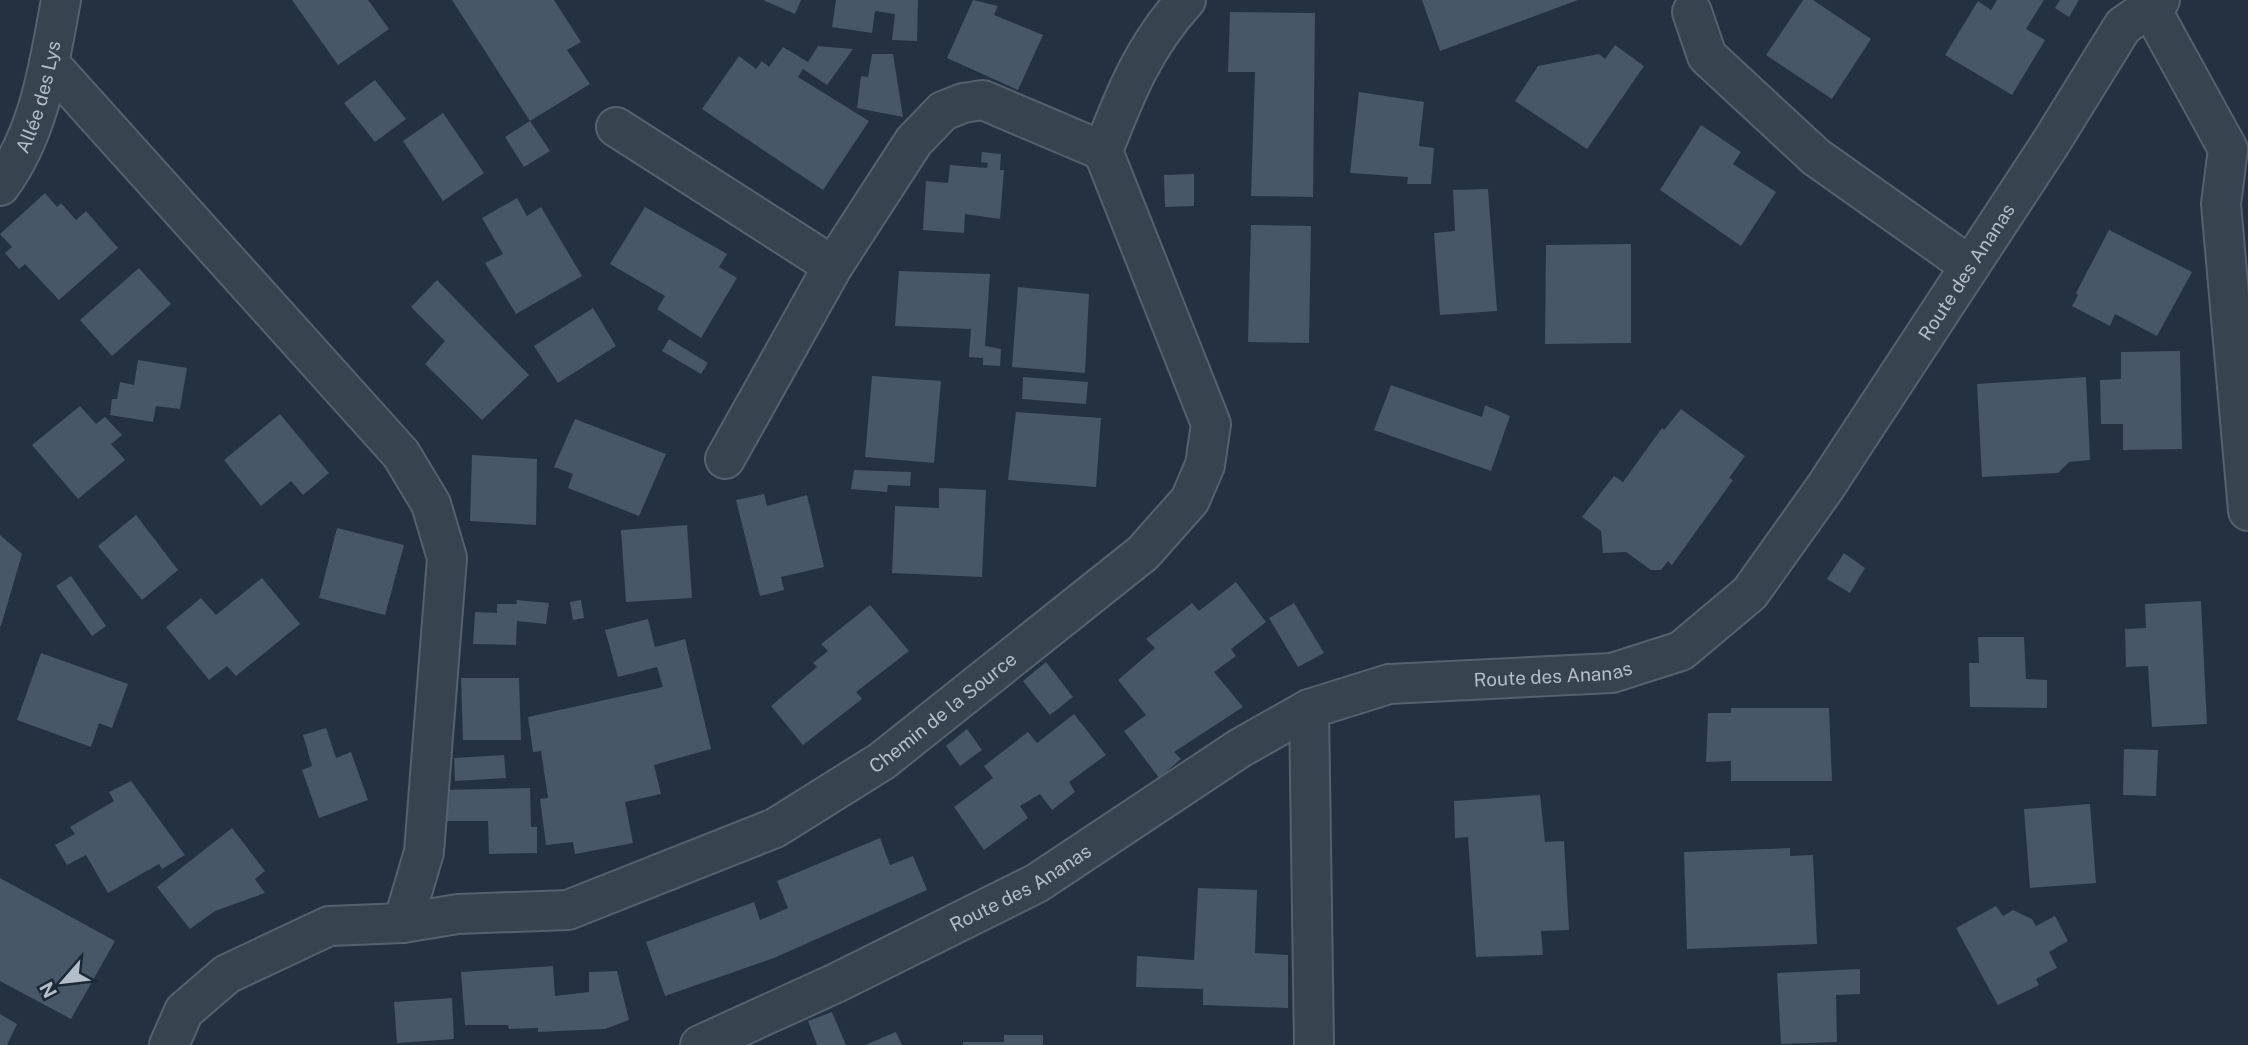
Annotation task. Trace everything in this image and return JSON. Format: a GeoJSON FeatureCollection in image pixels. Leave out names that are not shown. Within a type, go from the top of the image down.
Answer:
{"type":"FeatureCollection","features":[{"type":"Feature","properties":{"kind":"street","name":"Allée des Lys"},"geometry":{"type":"LineString","coordinates":[[0,186],[14,168],[40,107],[61,0]]}},
{"type":"Feature","properties":{"kind":"street"},"geometry":{"type":"LineString","coordinates":[[725,459],[833,266],[914,141],[943,111],[963,103],[983,100],[1103,151],[1127,90],[1160,28],[1186,0]]}},
{"type":"Feature","properties":{"kind":"street"},"geometry":{"type":"LineString","coordinates":[[2155,4],[2228,149],[2221,204],[2248,511]]}},
{"type":"Feature","properties":{"kind":"street","name":"Route des Ananas"},"geometry":{"type":"LineString","coordinates":[[700,1045],[836,983],[1037,883],[1240,748],[1309,709],[1389,684],[1612,673],[1681,651],[1750,593],[1824,489],[2123,26],[2155,4]]}},
{"type":"Feature","properties":{"kind":"street"},"geometry":{"type":"LineString","coordinates":[[1692,12],[1707,56],[1816,157],[1970,266]]}},
{"type":"Feature","properties":{"kind":"street"},"geometry":{"type":"LineString","coordinates":[[49,63],[401,454],[431,504],[447,558],[424,852],[403,923]]}},
{"type":"Feature","properties":{"kind":"street"},"geometry":{"type":"LineString","coordinates":[[616,127],[833,266]]}},
{"type":"Feature","properties":{"kind":"street","name":"Chemin de la Source"},"geometry":{"type":"LineString","coordinates":[[169,1045],[184,1011],[227,974],[330,926],[403,923],[458,914],[568,910],[775,828],[882,761],[1143,553],[1190,500],[1205,465],[1212,424],[1103,151]]}},
{"type":"Feature","properties":{"kind":"street"},"geometry":{"type":"LineString","coordinates":[[1309,709],[1314,1045]]}},
{"type":"Feature","properties":{"kind":"building"},"geometry":{"type":"Polygon","coordinates":[[[292,0],[368,0],[389,29],[338,65],[292,0]]]}},
{"type":"Feature","properties":{"kind":"building"},"geometry":{"type":"Polygon","coordinates":[[[452,0],[554,0],[581,42],[567,50],[590,84],[530,121],[452,0]]]}},
{"type":"Feature","properties":{"kind":"building"},"geometry":{"type":"Polygon","coordinates":[[[763,0],[801,0],[795,14],[763,0]]]}},
{"type":"Feature","properties":{"kind":"building"},"geometry":{"type":"Polygon","coordinates":[[[836,0],[918,0],[917,41],[892,40],[895,14],[875,11],[872,33],[832,27],[836,0]]]}},
{"type":"Feature","properties":{"kind":"building"},"geometry":{"type":"Polygon","coordinates":[[[973,0],[998,6],[994,15],[1043,35],[1018,90],[947,58],[973,0]]]}},
{"type":"Feature","properties":{"kind":"building"},"geometry":{"type":"Polygon","coordinates":[[[1422,0],[1578,0],[1440,51],[1422,0]]]}},
{"type":"Feature","properties":{"kind":"building"},"geometry":{"type":"Polygon","coordinates":[[[1803,0],[1813,0],[1871,39],[1832,99],[1766,55],[1803,0]]]}},
{"type":"Feature","properties":{"kind":"building"},"geometry":{"type":"Polygon","coordinates":[[[1997,0],[2044,0],[2026,29],[2045,40],[2012,95],[1945,55],[1978,1],[1991,10],[1997,0]]]}},
{"type":"Feature","properties":{"kind":"building"},"geometry":{"type":"Polygon","coordinates":[[[2060,0],[2079,0],[2069,17],[2055,8],[2060,0]]]}},
{"type":"Feature","properties":{"kind":"building"},"geometry":{"type":"Polygon","coordinates":[[[1230,12],[1315,13],[1313,197],[1251,196],[1255,72],[1228,72],[1230,12]]]}},
{"type":"Feature","properties":{"kind":"building"},"geometry":{"type":"Polygon","coordinates":[[[1615,45],[1644,66],[1587,149],[1515,101],[1538,66],[1599,54],[1605,59],[1615,45]]]}},
{"type":"Feature","properties":{"kind":"building"},"geometry":{"type":"Polygon","coordinates":[[[818,46],[853,49],[827,85],[803,69],[798,77],[869,121],[823,190],[702,109],[739,56],[756,69],[762,61],[769,67],[783,47],[808,62],[818,46]]]}},
{"type":"Feature","properties":{"kind":"building"},"geometry":{"type":"Polygon","coordinates":[[[872,54],[893,54],[903,117],[857,108],[861,76],[868,77],[872,54]]]}},
{"type":"Feature","properties":{"kind":"building"},"geometry":{"type":"Polygon","coordinates":[[[375,80],[406,119],[375,142],[344,103],[375,80]]]}},
{"type":"Feature","properties":{"kind":"building"},"geometry":{"type":"Polygon","coordinates":[[[1359,92],[1424,102],[1419,146],[1434,148],[1431,184],[1407,184],[1408,177],[1350,173],[1359,92]]]}},
{"type":"Feature","properties":{"kind":"building"},"geometry":{"type":"Polygon","coordinates":[[[443,113],[484,173],[443,201],[403,141],[443,113]]]}},
{"type":"Feature","properties":{"kind":"building"},"geometry":{"type":"Polygon","coordinates":[[[530,121],[550,151],[524,167],[505,137],[530,121]]]}},
{"type":"Feature","properties":{"kind":"building"},"geometry":{"type":"Polygon","coordinates":[[[1701,125],[1741,152],[1733,164],[1776,192],[1741,246],[1660,190],[1701,125]]]}},
{"type":"Feature","properties":{"kind":"building"},"geometry":{"type":"Polygon","coordinates":[[[982,152],[1001,154],[1000,170],[1004,170],[1000,219],[965,214],[964,233],[923,230],[926,181],[948,183],[950,165],[987,168],[988,163],[981,162],[982,152]]]}},
{"type":"Feature","properties":{"kind":"building"},"geometry":{"type":"Polygon","coordinates":[[[1194,174],[1194,206],[1165,207],[1164,175],[1194,174]]]}},
{"type":"Feature","properties":{"kind":"building"},"geometry":{"type":"Polygon","coordinates":[[[1488,189],[1497,311],[1440,315],[1434,233],[1455,231],[1453,190],[1488,189]]]}},
{"type":"Feature","properties":{"kind":"building"},"geometry":{"type":"Polygon","coordinates":[[[45,193],[57,207],[61,203],[76,220],[86,211],[118,248],[59,300],[25,264],[19,269],[5,253],[12,247],[0,234],[45,193]]]}},
{"type":"Feature","properties":{"kind":"building"},"geometry":{"type":"Polygon","coordinates":[[[517,198],[527,216],[541,207],[582,276],[516,314],[485,263],[503,254],[482,218],[517,198]]]}},
{"type":"Feature","properties":{"kind":"building"},"geometry":{"type":"Polygon","coordinates":[[[645,207],[727,254],[719,267],[737,278],[701,338],[657,309],[665,296],[610,264],[645,207]]]}},
{"type":"Feature","properties":{"kind":"building"},"geometry":{"type":"Polygon","coordinates":[[[1251,225],[1311,226],[1309,343],[1248,342],[1251,225]]]}},
{"type":"Feature","properties":{"kind":"building"},"geometry":{"type":"Polygon","coordinates":[[[2109,230],[2192,272],[2157,336],[2115,314],[2110,326],[2072,306],[2109,230]]]}},
{"type":"Feature","properties":{"kind":"building"},"geometry":{"type":"Polygon","coordinates":[[[1631,244],[1631,343],[1545,344],[1546,245],[1631,244]]]}},
{"type":"Feature","properties":{"kind":"building"},"geometry":{"type":"Polygon","coordinates":[[[139,268],[171,304],[112,356],[80,320],[139,268]]]}},
{"type":"Feature","properties":{"kind":"building"},"geometry":{"type":"Polygon","coordinates":[[[899,271],[990,274],[985,346],[1001,349],[1000,366],[983,365],[983,358],[969,357],[971,329],[895,326],[899,271]]]}},
{"type":"Feature","properties":{"kind":"building"},"geometry":{"type":"Polygon","coordinates":[[[437,280],[529,375],[482,420],[425,364],[445,341],[411,307],[437,280]]]}},
{"type":"Feature","properties":{"kind":"building"},"geometry":{"type":"Polygon","coordinates":[[[1018,287],[1089,294],[1085,373],[1012,367],[1018,287]]]}},
{"type":"Feature","properties":{"kind":"building"},"geometry":{"type":"Polygon","coordinates":[[[593,308],[616,346],[558,383],[534,346],[593,308]]]}},
{"type":"Feature","properties":{"kind":"building"},"geometry":{"type":"Polygon","coordinates":[[[669,339],[708,363],[701,374],[662,351],[669,339]]]}},
{"type":"Feature","properties":{"kind":"building"},"geometry":{"type":"Polygon","coordinates":[[[2180,351],[2182,449],[2123,450],[2123,424],[2101,424],[2100,380],[2121,379],[2121,352],[2180,351]]]}},
{"type":"Feature","properties":{"kind":"building"},"geometry":{"type":"Polygon","coordinates":[[[138,360],[187,368],[180,409],[156,406],[153,422],[110,415],[112,399],[117,399],[120,382],[134,385],[138,360]]]}},
{"type":"Feature","properties":{"kind":"building"},"geometry":{"type":"Polygon","coordinates":[[[872,376],[941,381],[934,463],[865,457],[872,376]]]}},
{"type":"Feature","properties":{"kind":"building"},"geometry":{"type":"Polygon","coordinates":[[[1023,377],[1088,382],[1086,404],[1022,399],[1023,377]]]}},
{"type":"Feature","properties":{"kind":"building"},"geometry":{"type":"Polygon","coordinates":[[[2086,377],[2090,460],[2069,462],[2058,473],[1982,477],[1977,384],[2086,377]]]}},
{"type":"Feature","properties":{"kind":"building"},"geometry":{"type":"Polygon","coordinates":[[[1391,385],[1482,417],[1485,405],[1510,416],[1491,471],[1374,430],[1391,385]]]}},
{"type":"Feature","properties":{"kind":"building"},"geometry":{"type":"Polygon","coordinates":[[[80,406],[96,424],[105,417],[122,435],[111,444],[125,460],[78,499],[32,445],[80,406]]]}},
{"type":"Feature","properties":{"kind":"building"},"geometry":{"type":"Polygon","coordinates":[[[1681,409],[1745,456],[1729,478],[1733,480],[1672,565],[1668,561],[1661,570],[1651,570],[1626,552],[1603,553],[1601,531],[1582,517],[1614,476],[1623,482],[1662,428],[1664,430],[1681,409]]]}},
{"type":"Feature","properties":{"kind":"building"},"geometry":{"type":"Polygon","coordinates":[[[1016,412],[1101,418],[1096,487],[1008,480],[1016,412]]]}},
{"type":"Feature","properties":{"kind":"building"},"geometry":{"type":"Polygon","coordinates":[[[280,414],[329,473],[303,495],[291,481],[261,506],[224,460],[280,414]]]}},
{"type":"Feature","properties":{"kind":"building"},"geometry":{"type":"Polygon","coordinates":[[[575,419],[666,454],[639,516],[568,488],[573,474],[554,467],[575,419]]]}},
{"type":"Feature","properties":{"kind":"building"},"geometry":{"type":"Polygon","coordinates":[[[472,455],[537,459],[536,525],[470,521],[472,455]]]}},
{"type":"Feature","properties":{"kind":"building"},"geometry":{"type":"Polygon","coordinates":[[[854,470],[911,472],[910,486],[888,485],[887,492],[851,489],[854,470]]]}},
{"type":"Feature","properties":{"kind":"building"},"geometry":{"type":"Polygon","coordinates":[[[939,488],[986,490],[982,577],[892,573],[895,506],[939,508],[939,488]]]}},
{"type":"Feature","properties":{"kind":"building"},"geometry":{"type":"Polygon","coordinates":[[[764,494],[767,506],[807,495],[824,567],[781,577],[784,590],[760,596],[736,500],[764,494]]]}},
{"type":"Feature","properties":{"kind":"building"},"geometry":{"type":"Polygon","coordinates":[[[136,515],[178,570],[142,600],[98,546],[136,515]]]}},
{"type":"Feature","properties":{"kind":"building"},"geometry":{"type":"Polygon","coordinates":[[[687,525],[692,598],[626,602],[621,530],[687,525]]]}},
{"type":"Feature","properties":{"kind":"building"},"geometry":{"type":"Polygon","coordinates":[[[337,528],[404,545],[385,615],[319,598],[337,528]]]}},
{"type":"Feature","properties":{"kind":"building"},"geometry":{"type":"Polygon","coordinates":[[[0,535],[22,554],[1,626],[0,626],[0,535]]]}},
{"type":"Feature","properties":{"kind":"building"},"geometry":{"type":"Polygon","coordinates":[[[1844,553],[1865,568],[1850,593],[1827,579],[1844,553]]]}},
{"type":"Feature","properties":{"kind":"building"},"geometry":{"type":"Polygon","coordinates":[[[71,576],[106,626],[92,636],[56,586],[71,576]]]}},
{"type":"Feature","properties":{"kind":"building"},"geometry":{"type":"Polygon","coordinates":[[[262,578],[300,624],[236,676],[227,666],[209,680],[166,627],[201,598],[216,615],[262,578]]]}},
{"type":"Feature","properties":{"kind":"building"},"geometry":{"type":"Polygon","coordinates":[[[1236,582],[1266,622],[1231,649],[1236,656],[1214,672],[1243,707],[1174,752],[1181,759],[1159,778],[1124,731],[1146,715],[1118,680],[1155,648],[1146,639],[1192,603],[1199,611],[1236,582]]]}},
{"type":"Feature","properties":{"kind":"building"},"geometry":{"type":"Polygon","coordinates":[[[516,600],[549,603],[546,624],[517,621],[516,645],[473,644],[475,612],[497,613],[497,604],[517,604],[516,600]]]}},
{"type":"Feature","properties":{"kind":"building"},"geometry":{"type":"Polygon","coordinates":[[[581,600],[584,618],[573,620],[570,602],[581,600]]]}},
{"type":"Feature","properties":{"kind":"building"},"geometry":{"type":"Polygon","coordinates":[[[2201,601],[2207,724],[2152,727],[2148,666],[2126,667],[2125,629],[2146,628],[2145,604],[2201,601]]]}},
{"type":"Feature","properties":{"kind":"building"},"geometry":{"type":"Polygon","coordinates":[[[1294,603],[1324,653],[1298,667],[1269,618],[1294,603]]]}},
{"type":"Feature","properties":{"kind":"building"},"geometry":{"type":"Polygon","coordinates":[[[870,605],[909,651],[856,692],[862,699],[803,745],[771,706],[817,667],[813,663],[828,651],[821,644],[870,605]]]}},
{"type":"Feature","properties":{"kind":"building"},"geometry":{"type":"Polygon","coordinates":[[[648,619],[655,647],[685,639],[711,749],[654,765],[661,794],[625,802],[633,843],[575,854],[573,842],[546,845],[540,799],[548,798],[541,751],[533,752],[528,717],[663,687],[657,667],[618,677],[605,630],[648,619]]]}},
{"type":"Feature","properties":{"kind":"building"},"geometry":{"type":"Polygon","coordinates":[[[1978,637],[2024,637],[2026,679],[2047,680],[2047,708],[1970,707],[1969,663],[1979,663],[1978,637]]]}},
{"type":"Feature","properties":{"kind":"building"},"geometry":{"type":"Polygon","coordinates":[[[41,653],[128,684],[112,728],[99,723],[91,747],[17,720],[41,653]]]}},
{"type":"Feature","properties":{"kind":"building"},"geometry":{"type":"Polygon","coordinates":[[[1046,662],[1073,697],[1050,715],[1023,681],[1046,662]]]}},
{"type":"Feature","properties":{"kind":"building"},"geometry":{"type":"Polygon","coordinates":[[[461,678],[519,678],[521,740],[463,740],[461,678]]]}},
{"type":"Feature","properties":{"kind":"building"},"geometry":{"type":"Polygon","coordinates":[[[1731,708],[1829,708],[1832,781],[1731,781],[1731,761],[1706,762],[1708,713],[1731,713],[1731,708]]]}},
{"type":"Feature","properties":{"kind":"building"},"geometry":{"type":"Polygon","coordinates":[[[1074,714],[1106,755],[1069,782],[1075,792],[1052,810],[1040,794],[1020,806],[1028,818],[984,850],[954,807],[993,778],[984,766],[1028,732],[1037,743],[1074,714]]]}},
{"type":"Feature","properties":{"kind":"building"},"geometry":{"type":"Polygon","coordinates":[[[326,728],[336,758],[351,752],[368,800],[319,818],[302,770],[312,766],[303,735],[326,728]]]}},
{"type":"Feature","properties":{"kind":"building"},"geometry":{"type":"Polygon","coordinates":[[[967,729],[982,750],[960,766],[946,746],[967,729]]]}},
{"type":"Feature","properties":{"kind":"building"},"geometry":{"type":"Polygon","coordinates":[[[2124,749],[2158,750],[2156,796],[2123,795],[2124,749]]]}},
{"type":"Feature","properties":{"kind":"building"},"geometry":{"type":"Polygon","coordinates":[[[504,755],[506,778],[455,781],[454,758],[504,755]]]}},
{"type":"Feature","properties":{"kind":"building"},"geometry":{"type":"Polygon","coordinates":[[[131,781],[185,855],[162,869],[159,864],[108,893],[86,855],[67,865],[55,845],[75,834],[70,827],[114,801],[109,792],[131,781]]]}},
{"type":"Feature","properties":{"kind":"building"},"geometry":{"type":"Polygon","coordinates":[[[530,788],[531,827],[537,827],[537,853],[489,854],[488,821],[443,821],[442,790],[530,788]]]}},
{"type":"Feature","properties":{"kind":"building"},"geometry":{"type":"Polygon","coordinates":[[[1540,795],[1545,842],[1564,841],[1569,930],[1541,931],[1543,955],[1476,957],[1468,837],[1455,838],[1454,801],[1540,795]]]}},
{"type":"Feature","properties":{"kind":"building"},"geometry":{"type":"Polygon","coordinates":[[[2090,804],[2096,883],[2030,888],[2024,809],[2090,804]]]}},
{"type":"Feature","properties":{"kind":"building"},"geometry":{"type":"Polygon","coordinates":[[[232,828],[265,871],[255,879],[265,893],[215,911],[190,929],[157,887],[232,828]]]}},
{"type":"Feature","properties":{"kind":"building"},"geometry":{"type":"Polygon","coordinates":[[[880,838],[890,865],[913,856],[927,890],[774,958],[665,996],[646,942],[754,902],[760,920],[788,908],[777,881],[880,838]]]}},
{"type":"Feature","properties":{"kind":"building"},"geometry":{"type":"Polygon","coordinates":[[[1790,848],[1790,856],[1813,855],[1817,944],[1687,949],[1684,852],[1790,848]]]}},
{"type":"Feature","properties":{"kind":"building"},"geometry":{"type":"Polygon","coordinates":[[[0,878],[115,941],[71,1019],[0,981],[0,878]]]}},
{"type":"Feature","properties":{"kind":"building"},"geometry":{"type":"Polygon","coordinates":[[[1198,888],[1257,890],[1255,953],[1288,955],[1288,1008],[1203,1005],[1203,989],[1136,987],[1137,956],[1194,960],[1198,888]]]}},
{"type":"Feature","properties":{"kind":"building"},"geometry":{"type":"Polygon","coordinates":[[[1996,906],[2003,916],[2013,910],[2032,919],[2036,926],[2055,916],[2068,941],[2049,952],[2057,968],[2036,979],[2039,985],[1998,1005],[1956,928],[1996,906]]]}},
{"type":"Feature","properties":{"kind":"building"},"geometry":{"type":"Polygon","coordinates":[[[553,966],[555,996],[589,992],[589,972],[617,971],[629,1020],[605,1029],[538,1032],[538,1028],[509,1029],[508,1025],[465,1025],[461,972],[553,966]]]}},
{"type":"Feature","properties":{"kind":"building"},"geometry":{"type":"Polygon","coordinates":[[[1860,969],[1860,994],[1836,995],[1837,1042],[1781,1044],[1777,973],[1860,969]]]}},
{"type":"Feature","properties":{"kind":"building"},"geometry":{"type":"Polygon","coordinates":[[[452,998],[454,1039],[397,1043],[394,1002],[452,998]]]}},
{"type":"Feature","properties":{"kind":"building"},"geometry":{"type":"Polygon","coordinates":[[[832,1012],[846,1045],[817,1045],[808,1021],[832,1012]]]}},
{"type":"Feature","properties":{"kind":"building"},"geometry":{"type":"Polygon","coordinates":[[[0,1014],[17,1024],[7,1045],[0,1045],[0,1014]]]}},
{"type":"Feature","properties":{"kind":"building"},"geometry":{"type":"Polygon","coordinates":[[[896,1032],[902,1045],[865,1045],[896,1032]]]}},
{"type":"Feature","properties":{"kind":"building"},"geometry":{"type":"Polygon","coordinates":[[[1004,1035],[1043,1035],[1043,1045],[963,1045],[963,1042],[1004,1042],[1004,1035]]]}}]}
